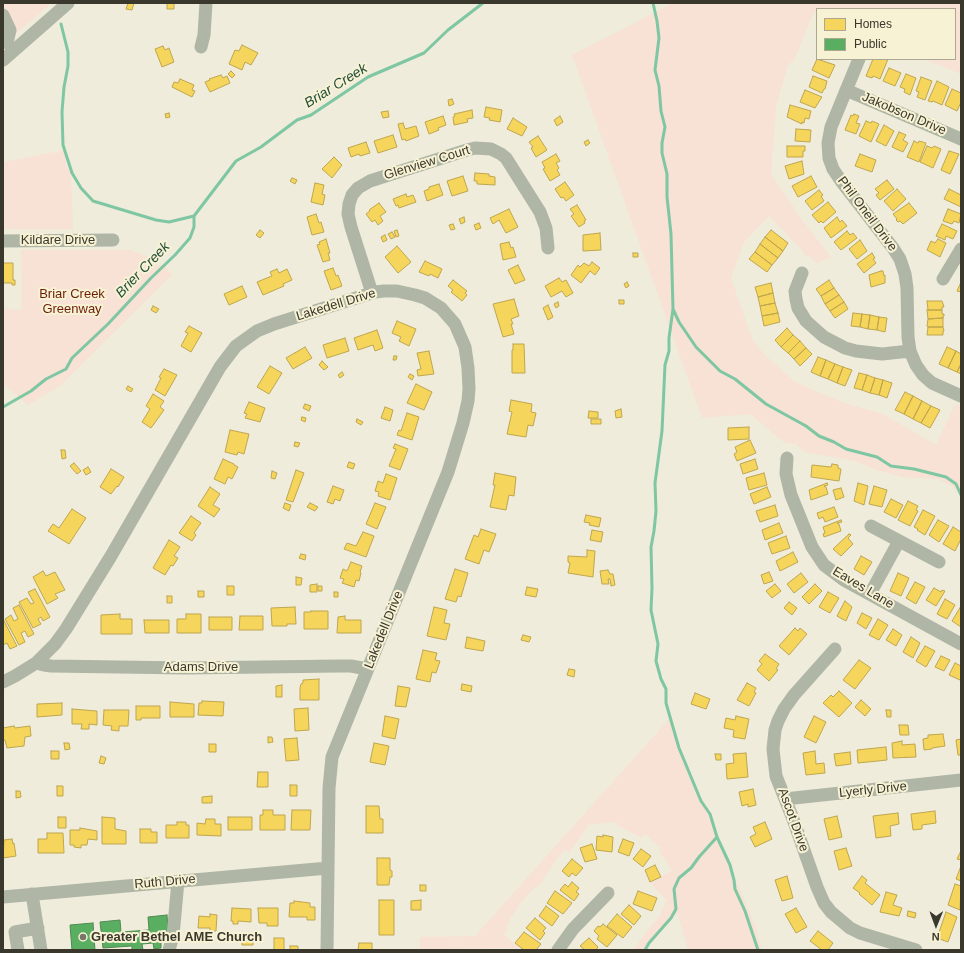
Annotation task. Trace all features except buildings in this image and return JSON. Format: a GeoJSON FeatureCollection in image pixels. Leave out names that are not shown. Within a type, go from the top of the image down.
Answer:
{"type":"FeatureCollection","features":[{"type":"Feature","properties":{"kind":"street"},"geometry":{"type":"LineString","coordinates":[[9,44],[68,3]]}},
{"type":"Feature","properties":{"kind":"street"},"geometry":{"type":"LineString","coordinates":[[201,47],[204,35],[206,3]]}},
{"type":"Feature","properties":{"kind":"street"},"geometry":{"type":"LineString","coordinates":[[3,15],[10,30],[9,44],[3,60]]}},
{"type":"Feature","properties":{"kind":"street","name":"Phil Oneil Drive"},"geometry":{"type":"LineString","coordinates":[[859,60],[831,127],[828,143],[829,158],[833,169],[841,181],[894,248],[900,259],[905,274],[907,288],[908,337],[910,351],[916,365],[923,375],[932,383],[961,396]]}},
{"type":"Feature","properties":{"kind":"street","name":"Jakobson Drive"},"geometry":{"type":"LineString","coordinates":[[846,90],[961,139]]}},
{"type":"Feature","properties":{"kind":"street","name":"Glenview Court"},"geometry":{"type":"LineString","coordinates":[[372,293],[348,214],[352,195],[358,188],[370,181],[467,150],[480,148],[491,149],[506,158],[540,212],[546,228],[548,248]]}},
{"type":"Feature","properties":{"kind":"street","name":"Kildare Drive"},"geometry":{"type":"LineString","coordinates":[[3,241],[113,240]]}},
{"type":"Feature","properties":{"kind":"street"},"geometry":{"type":"LineString","coordinates":[[943,279],[961,249]]}},
{"type":"Feature","properties":{"kind":"street"},"geometry":{"type":"LineString","coordinates":[[802,273],[796,291],[798,308],[806,320],[824,338],[845,348],[856,351],[882,354],[910,351]]}},
{"type":"Feature","properties":{"kind":"street","name":"Lakedell Drive"},"geometry":{"type":"LineString","coordinates":[[3,682],[36,662],[54,644],[66,628],[111,556],[216,373],[236,346],[258,331],[274,324],[384,290],[415,295],[429,300],[441,308],[455,324],[467,355],[469,388],[464,423],[448,472],[332,757],[330,767],[326,950]]}},
{"type":"Feature","properties":{"kind":"street","name":"Eaves Lane"},"geometry":{"type":"LineString","coordinates":[[787,458],[787,483],[812,547],[817,556],[833,573],[961,644]]}},
{"type":"Feature","properties":{"kind":"street"},"geometry":{"type":"LineString","coordinates":[[871,526],[939,562]]}},
{"type":"Feature","properties":{"kind":"street"},"geometry":{"type":"LineString","coordinates":[[870,594],[899,541]]}},
{"type":"Feature","properties":{"kind":"street","name":"Ascot Drive"},"geometry":{"type":"LineString","coordinates":[[835,649],[794,695],[778,721],[775,730],[773,759],[776,776],[816,887],[824,903],[831,912],[850,928],[860,933],[916,950]]}},
{"type":"Feature","properties":{"kind":"street","name":"Adams Drive"},"geometry":{"type":"LineString","coordinates":[[36,662],[51,666],[187,668],[351,666],[367,669]]}},
{"type":"Feature","properties":{"kind":"street","name":"Lyerly Drive"},"geometry":{"type":"LineString","coordinates":[[785,799],[961,780]]}},
{"type":"Feature","properties":{"kind":"street","name":"Ruth Drive"},"geometry":{"type":"LineString","coordinates":[[3,897],[328,868]]}},
{"type":"Feature","properties":{"kind":"street"},"geometry":{"type":"LineString","coordinates":[[169,950],[173,936],[178,881]]}},
{"type":"Feature","properties":{"kind":"street"},"geometry":{"type":"LineString","coordinates":[[558,950],[573,929],[608,893]]}},
{"type":"Feature","properties":{"kind":"street"},"geometry":{"type":"LineString","coordinates":[[32,894],[41,950]]}},
{"type":"Feature","properties":{"kind":"street"},"geometry":{"type":"LineString","coordinates":[[18,950],[15,932],[38,928]]}},
{"type":"Feature","properties":{"kind":"green space"},"geometry":{"type":"Polygon","coordinates":[[[3,3],[50,3],[50,4],[3,45],[3,3]]]}},
{"type":"Feature","properties":{"kind":"green space"},"geometry":{"type":"Polygon","coordinates":[[[673,3],[961,3],[961,74],[927,60],[956,60],[956,8],[816,8],[816,13],[814,12],[794,60],[788,65],[776,107],[771,174],[800,217],[831,257],[816,263],[810,257],[805,255],[769,216],[744,242],[731,278],[753,341],[765,355],[795,382],[844,403],[883,414],[936,445],[955,405],[961,406],[961,497],[953,487],[938,479],[901,477],[877,470],[855,461],[804,452],[796,444],[785,443],[750,414],[702,418],[572,55],[673,3]]]}},
{"type":"Feature","properties":{"kind":"green space"},"geometry":{"type":"Polygon","coordinates":[[[65,150],[66,166],[71,172],[73,229],[3,229],[3,162],[65,150]]]}},
{"type":"Feature","properties":{"kind":"green space","name":"Briar Creek Greenway"},"geometry":{"type":"Polygon","coordinates":[[[21,250],[130,250],[148,257],[157,266],[164,264],[172,275],[61,385],[28,405],[3,384],[3,308],[22,310],[21,250]]]}},
{"type":"Feature","properties":{"kind":"green space"},"geometry":{"type":"Polygon","coordinates":[[[671,717],[682,760],[703,802],[719,843],[755,924],[762,950],[688,950],[678,914],[671,918],[650,941],[646,950],[634,950],[643,936],[661,914],[667,900],[651,884],[672,870],[659,851],[661,848],[645,834],[642,838],[617,825],[617,822],[587,825],[569,853],[565,849],[552,865],[553,866],[543,879],[544,881],[530,892],[519,905],[510,919],[504,935],[520,948],[420,949],[420,937],[475,936],[671,717]]]}},
{"type":"Feature","properties":{"kind":"waterway","name":"Briar Creek"},"geometry":{"type":"LineString","coordinates":[[194,216],[236,161],[261,147],[297,120],[311,115],[368,77],[424,53],[448,30],[483,3]]}},
{"type":"Feature","properties":{"kind":"waterway"},"geometry":{"type":"LineString","coordinates":[[653,3],[659,38],[655,70],[665,127],[662,153],[667,174],[667,197],[671,234],[673,309],[679,322],[696,347],[720,371],[735,379],[766,404],[806,426],[819,436],[846,449],[877,457],[891,466],[914,469],[946,477],[956,484],[961,495]]}},
{"type":"Feature","properties":{"kind":"waterway"},"geometry":{"type":"LineString","coordinates":[[61,24],[68,52],[68,66],[64,87],[62,112],[63,145],[72,173],[81,188],[93,201],[156,220],[169,222],[194,216]]}},
{"type":"Feature","properties":{"kind":"waterway","name":"Brier Creek"},"geometry":{"type":"LineString","coordinates":[[3,407],[31,391],[46,379],[66,369],[72,358],[108,324],[190,238],[194,227],[194,216]]}},
{"type":"Feature","properties":{"kind":"waterway"},"geometry":{"type":"LineString","coordinates":[[673,309],[669,338],[669,351],[665,365],[662,431],[655,483],[656,511],[651,547],[651,610],[658,644],[656,661],[661,679],[666,689],[666,703],[679,748],[701,801],[710,814],[717,837],[730,865],[735,889],[745,911],[758,950]]}},
{"type":"Feature","properties":{"kind":"waterway"},"geometry":{"type":"LineString","coordinates":[[645,950],[649,943],[671,918],[676,909],[674,889],[679,878],[691,868],[717,837]]}},
{"type":"Feature","properties":{"kind":"place","name":"Greater Bethel AME Church"},"geometry":{"type":"Point","coordinates":[83,937]}}]}
